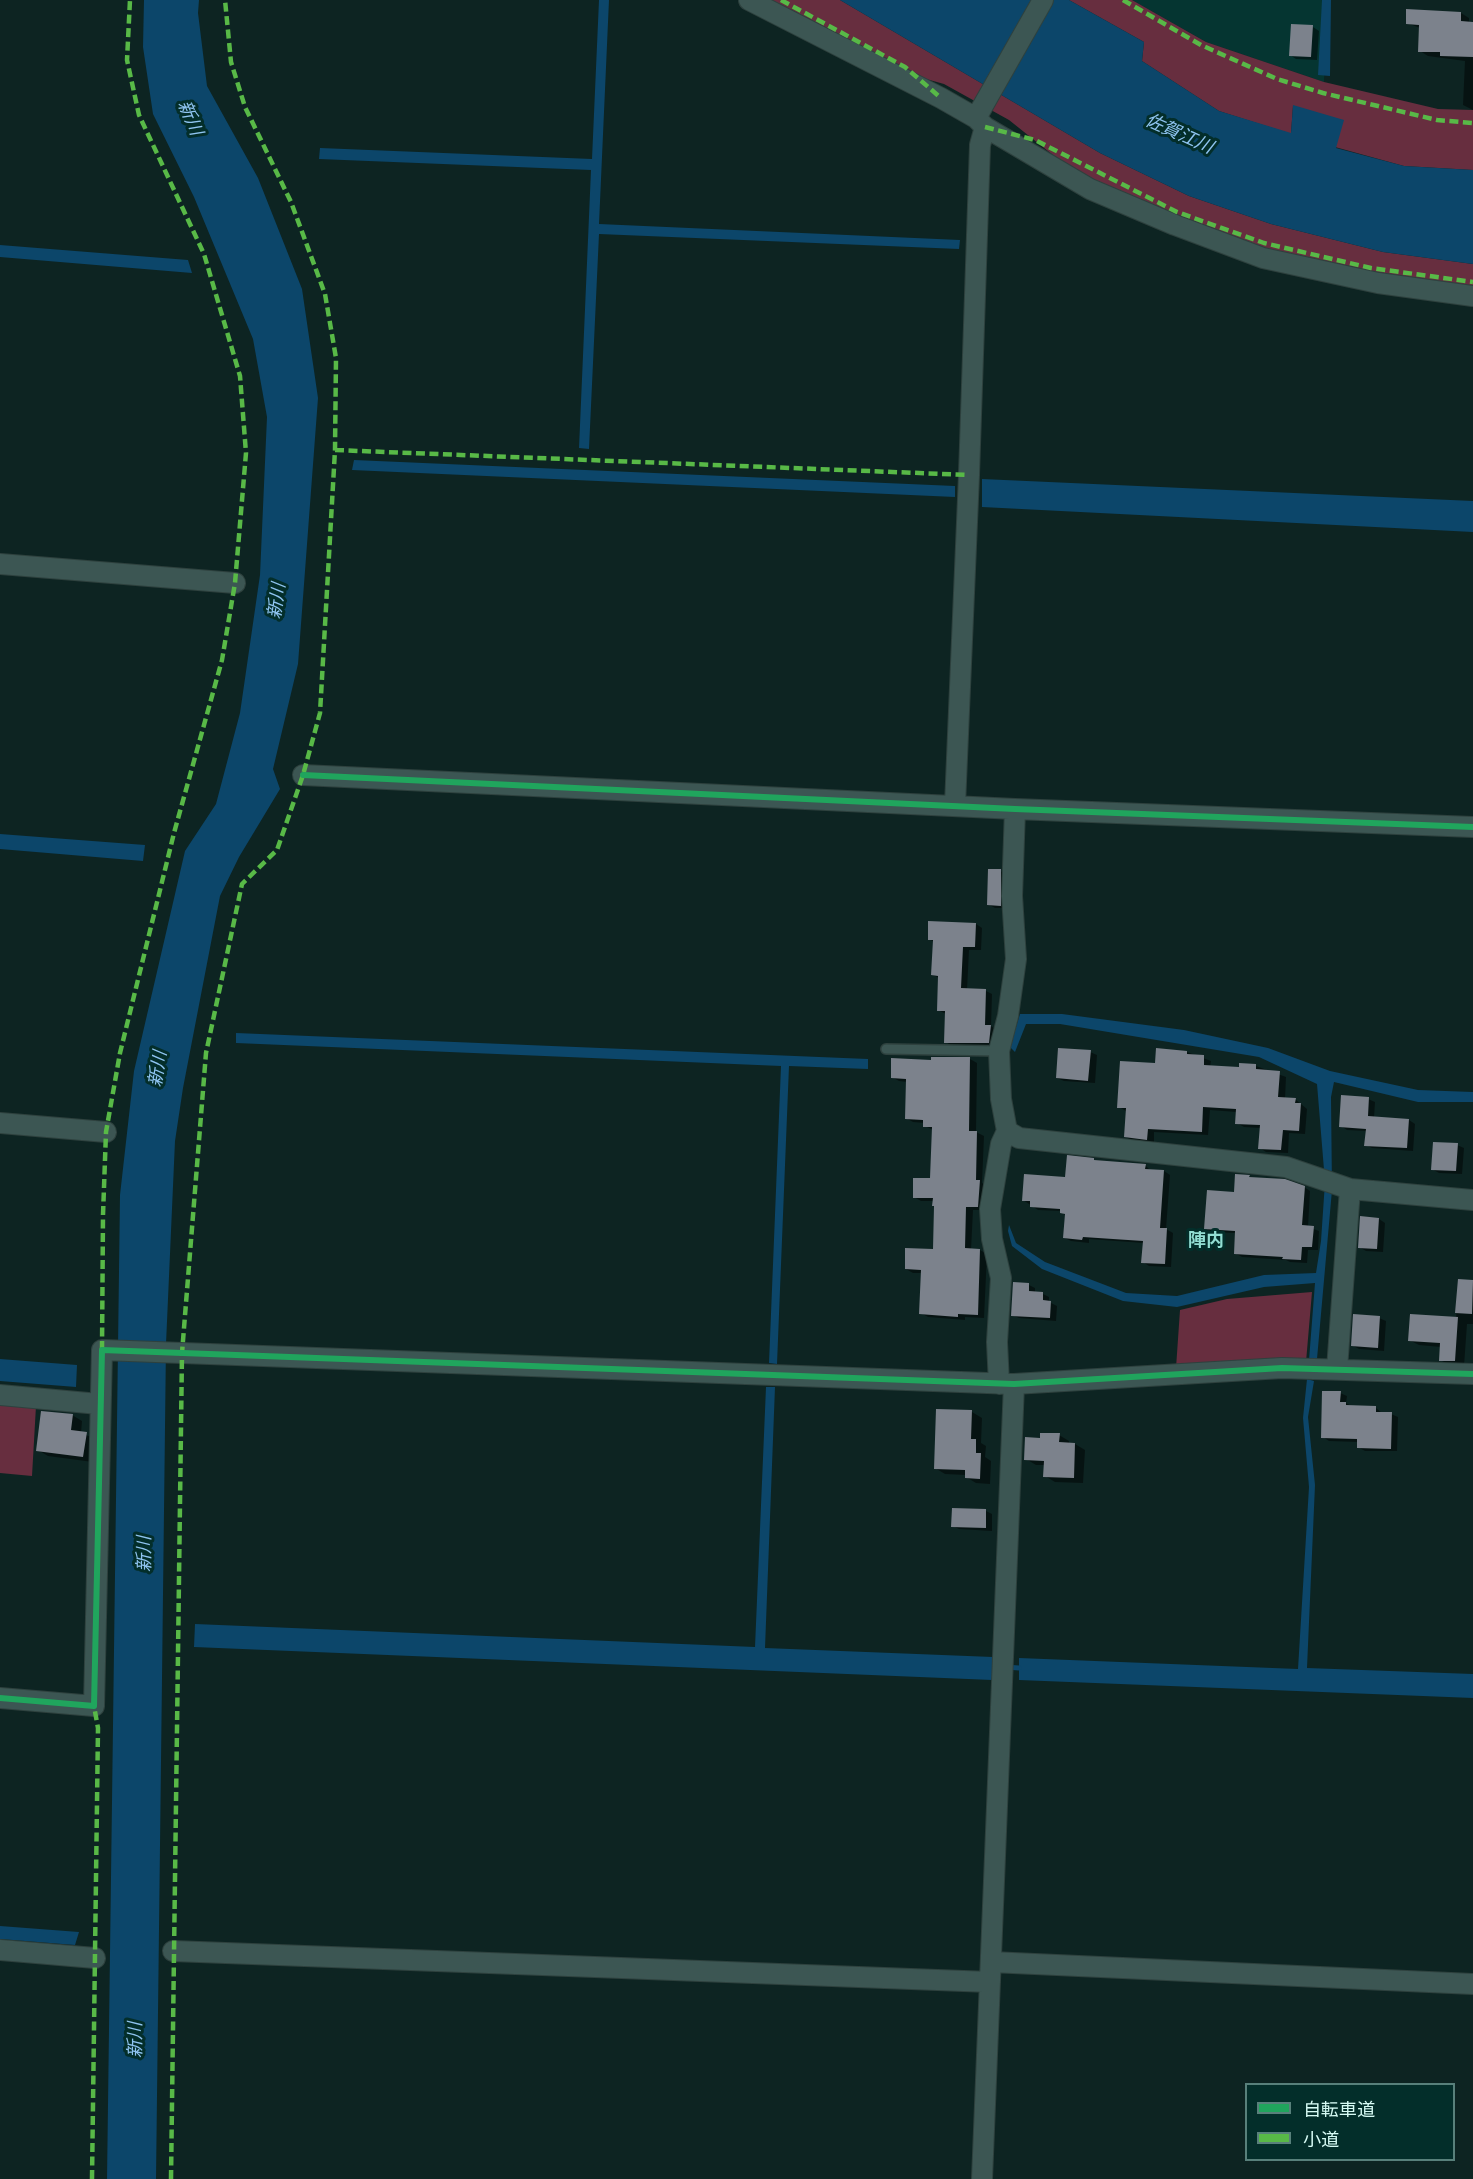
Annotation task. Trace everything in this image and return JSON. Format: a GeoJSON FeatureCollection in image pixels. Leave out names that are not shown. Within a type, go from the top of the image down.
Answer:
{"type":"FeatureCollection","features":[{"type":"Feature","properties":{"kind":"street"},"geometry":{"type":"LineString","coordinates":[[749,0],[981,123],[1090,189],[1174,225],[1263,258],[1378,283],[1473,296]]}},
{"type":"Feature","properties":{"kind":"street"},"geometry":{"type":"LineString","coordinates":[[955,805],[981,123],[1043,0]]}},
{"type":"Feature","properties":{"kind":"street"},"geometry":{"type":"LineString","coordinates":[[0,564],[236,583]]}},
{"type":"Feature","properties":{"kind":"street"},"geometry":{"type":"LineString","coordinates":[[303,775],[1015,809],[1473,827]]}},
{"type":"Feature","properties":{"kind":"street"},"geometry":{"type":"LineString","coordinates":[[982,2179],[1003,1678],[1007,1384],[997,1342],[1001,1278],[992,1239],[990,1209],[1001,1144],[1007,1131],[1001,1099],[999,1052],[1008,1016],[1016,959],[1012,896],[1015,809]]}},
{"type":"Feature","properties":{"kind":"street"},"geometry":{"type":"LineString","coordinates":[[0,1123],[106,1132]]}},
{"type":"Feature","properties":{"kind":"street"},"geometry":{"type":"LineString","coordinates":[[1007,1131],[1019,1138],[1286,1167],[1336,1185],[1473,1200]]}},
{"type":"Feature","properties":{"kind":"street"},"geometry":{"type":"LineString","coordinates":[[1336,1185],[1337,1370]]}},
{"type":"Feature","properties":{"kind":"street"},"geometry":{"type":"LineString","coordinates":[[0,1698],[94,1706],[102,1350],[1007,1384],[1282,1368],[1473,1374]]}},
{"type":"Feature","properties":{"kind":"street"},"geometry":{"type":"LineString","coordinates":[[0,1395],[99,1404]]}},
{"type":"Feature","properties":{"kind":"street"},"geometry":{"type":"LineString","coordinates":[[0,1950],[95,1958]]}},
{"type":"Feature","properties":{"kind":"street"},"geometry":{"type":"LineString","coordinates":[[173,1951],[990,1982]]}},
{"type":"Feature","properties":{"kind":"street"},"geometry":{"type":"LineString","coordinates":[[991,1962],[1473,1984]]}},
{"type":"Feature","properties":{"kind":"lane"},"geometry":{"type":"LineString","coordinates":[[886,1050],[999,1052]]}},
{"type":"Feature","properties":{"kind":"shaded area"},"geometry":{"type":"Polygon","coordinates":[[[764,0],[840,0],[1100,153],[1189,196],[1271,224],[1383,252],[1473,264],[1473,290],[1378,277],[1264,252],[1161,212],[1068,167],[1009,120],[944,84],[901,72],[764,0]]]}},
{"type":"Feature","properties":{"kind":"shaded area"},"geometry":{"type":"Polygon","coordinates":[[[1069,0],[1132,0],[1206,42],[1324,82],[1438,109],[1473,110],[1473,170],[1404,166],[1335,147],[1293,106],[1291,134],[1219,111],[1142,61],[1144,42],[1069,0]]]}},
{"type":"Feature","properties":{"kind":"shaded area"},"geometry":{"type":"Polygon","coordinates":[[[1132,0],[1327,0],[1324,82],[1206,42],[1132,0]]]}},
{"type":"Feature","properties":{"kind":"shaded area"},"geometry":{"type":"Polygon","coordinates":[[[1312,1292],[1306,1362],[1176,1368],[1180,1310],[1227,1299],[1312,1292]]]}},
{"type":"Feature","properties":{"kind":"shaded area"},"geometry":{"type":"Polygon","coordinates":[[[0,1403],[36,1406],[32,1476],[0,1473],[0,1403]]]}},
{"type":"Feature","properties":{"kind":"water","name":"新川"},"geometry":{"type":"Polygon","coordinates":[[[144,0],[199,0],[198,13],[207,86],[258,178],[302,289],[318,398],[298,664],[273,769],[280,789],[239,857],[220,896],[175,1141],[166,1344],[156,2179],[107,2179],[120,1195],[134,1071],[185,851],[216,804],[240,713],[260,575],[267,417],[253,339],[194,197],[153,114],[143,47],[144,0]]]}},
{"type":"Feature","properties":{"kind":"water"},"geometry":{"type":"Polygon","coordinates":[[[599,0],[609,0],[599,224],[960,240],[959,249],[599,234],[589,449],[579,448],[591,170],[319,159],[320,148],[592,159],[599,0]]]}},
{"type":"Feature","properties":{"kind":"water","name":"佐賀江川"},"geometry":{"type":"Polygon","coordinates":[[[840,0],[1069,0],[1144,42],[1142,61],[1219,111],[1291,133],[1293,105],[1344,120],[1336,148],[1404,166],[1473,170],[1473,264],[1383,252],[1271,224],[1189,196],[1100,153],[840,0]]]}},
{"type":"Feature","properties":{"kind":"water"},"geometry":{"type":"Polygon","coordinates":[[[1322,0],[1331,0],[1330,76],[1318,75],[1322,0]]]}},
{"type":"Feature","properties":{"kind":"water"},"geometry":{"type":"Polygon","coordinates":[[[0,245],[188,260],[192,273],[0,257],[0,245]]]}},
{"type":"Feature","properties":{"kind":"water"},"geometry":{"type":"Polygon","coordinates":[[[354,460],[955,486],[955,497],[352,470],[354,460]]]}},
{"type":"Feature","properties":{"kind":"water"},"geometry":{"type":"Polygon","coordinates":[[[982,479],[1473,501],[1473,532],[982,507],[982,479]]]}},
{"type":"Feature","properties":{"kind":"water"},"geometry":{"type":"Polygon","coordinates":[[[0,834],[145,845],[143,861],[0,849],[0,834]]]}},
{"type":"Feature","properties":{"kind":"water"},"geometry":{"type":"Polygon","coordinates":[[[1020,1014],[1062,1014],[1184,1030],[1268,1048],[1330,1071],[1418,1090],[1473,1092],[1473,1102],[1418,1102],[1334,1082],[1331,1097],[1332,1190],[1317,1359],[1309,1360],[1315,1283],[1264,1287],[1177,1307],[1123,1301],[1042,1269],[1012,1246],[1008,1231],[1009,1225],[1016,1243],[1045,1262],[1126,1293],[1177,1296],[1264,1275],[1316,1273],[1321,1241],[1325,1182],[1317,1084],[1259,1057],[1060,1024],[1026,1024],[1015,1052],[1010,1047],[1020,1014]]]}},
{"type":"Feature","properties":{"kind":"water"},"geometry":{"type":"Polygon","coordinates":[[[236,1033],[868,1059],[868,1069],[789,1066],[777,1364],[769,1363],[781,1066],[236,1043],[236,1033]]]}},
{"type":"Feature","properties":{"kind":"water"},"geometry":{"type":"Polygon","coordinates":[[[0,1359],[77,1365],[76,1387],[0,1381],[0,1359]]]}},
{"type":"Feature","properties":{"kind":"water"},"geometry":{"type":"Polygon","coordinates":[[[1307,1379],[1314,1381],[1308,1417],[1315,1485],[1307,1668],[1473,1674],[1473,1698],[1019,1680],[1019,1658],[1298,1669],[1309,1487],[1303,1418],[1307,1379]]]}},
{"type":"Feature","properties":{"kind":"water"},"geometry":{"type":"Polygon","coordinates":[[[766,1387],[775,1387],[765,1648],[993,1657],[992,1680],[194,1647],[195,1624],[755,1647],[766,1387]]]}},
{"type":"Feature","properties":{"kind":"water"},"geometry":{"type":"Polygon","coordinates":[[[0,1926],[79,1932],[75,1945],[0,1939],[0,1926]]]}},
{"type":"Feature","properties":{"kind":"building"},"geometry":{"type":"Polygon","coordinates":[[[1406,9],[1461,12],[1461,21],[1473,22],[1473,57],[1440,56],[1440,52],[1418,52],[1419,25],[1406,24],[1406,9]]]}},
{"type":"Feature","properties":{"kind":"building"},"geometry":{"type":"Polygon","coordinates":[[[1291,24],[1313,25],[1311,57],[1289,56],[1291,24]]]}},
{"type":"Feature","properties":{"kind":"building"},"geometry":{"type":"Polygon","coordinates":[[[988,869],[1001,869],[1001,906],[987,905],[988,869]]]}},
{"type":"Feature","properties":{"kind":"building"},"geometry":{"type":"Polygon","coordinates":[[[928,921],[976,923],[975,947],[963,947],[961,988],[986,989],[985,1025],[991,1025],[989,1043],[944,1043],[945,1011],[937,1011],[938,976],[931,975],[933,940],[928,940],[928,921]]]}},
{"type":"Feature","properties":{"kind":"building"},"geometry":{"type":"Polygon","coordinates":[[[1058,1048],[1091,1050],[1088,1081],[1056,1078],[1058,1048]]]}},
{"type":"Feature","properties":{"kind":"building"},"geometry":{"type":"Polygon","coordinates":[[[1156,1048],[1204,1055],[1204,1065],[1239,1067],[1239,1063],[1256,1064],[1256,1069],[1280,1071],[1278,1097],[1296,1098],[1295,1103],[1301,1103],[1299,1131],[1283,1130],[1281,1150],[1258,1149],[1260,1125],[1235,1124],[1236,1109],[1203,1107],[1202,1132],[1148,1129],[1147,1140],[1124,1137],[1126,1108],[1117,1108],[1120,1061],[1155,1063],[1156,1048]]]}},
{"type":"Feature","properties":{"kind":"building"},"geometry":{"type":"Polygon","coordinates":[[[931,1057],[970,1057],[969,1131],[977,1131],[976,1180],[980,1180],[978,1207],[966,1207],[965,1248],[980,1249],[978,1315],[958,1314],[958,1317],[919,1314],[921,1270],[905,1269],[905,1248],[933,1249],[933,1198],[913,1198],[913,1178],[930,1178],[932,1127],[923,1127],[923,1120],[905,1119],[906,1079],[891,1078],[891,1058],[931,1060],[931,1057]]]}},
{"type":"Feature","properties":{"kind":"building"},"geometry":{"type":"Polygon","coordinates":[[[1341,1095],[1369,1097],[1368,1116],[1409,1119],[1407,1148],[1364,1146],[1366,1129],[1339,1127],[1341,1095]]]}},
{"type":"Feature","properties":{"kind":"building"},"geometry":{"type":"Polygon","coordinates":[[[1433,1142],[1458,1143],[1456,1171],[1431,1170],[1433,1142]]]}},
{"type":"Feature","properties":{"kind":"building"},"geometry":{"type":"Polygon","coordinates":[[[1067,1155],[1094,1158],[1094,1160],[1146,1164],[1145,1169],[1164,1170],[1160,1228],[1167,1228],[1165,1264],[1141,1263],[1143,1241],[1063,1238],[1065,1214],[1060,1213],[1060,1209],[1030,1207],[1030,1201],[1022,1201],[1024,1174],[1065,1177],[1067,1155]]]}},
{"type":"Feature","properties":{"kind":"building"},"geometry":{"type":"Polygon","coordinates":[[[1235,1174],[1285,1179],[1305,1186],[1302,1225],[1314,1226],[1312,1247],[1302,1247],[1301,1260],[1234,1254],[1235,1231],[1204,1229],[1207,1190],[1234,1192],[1235,1174]]]}},
{"type":"Feature","properties":{"kind":"building"},"geometry":{"type":"Polygon","coordinates":[[[1360,1216],[1379,1218],[1377,1249],[1358,1248],[1360,1216]]]}},
{"type":"Feature","properties":{"kind":"building"},"geometry":{"type":"Polygon","coordinates":[[[1458,1279],[1473,1280],[1472,1314],[1455,1313],[1458,1279]]]}},
{"type":"Feature","properties":{"kind":"building"},"geometry":{"type":"Polygon","coordinates":[[[1013,1282],[1029,1283],[1029,1291],[1043,1292],[1043,1300],[1051,1301],[1050,1318],[1011,1316],[1013,1282]]]}},
{"type":"Feature","properties":{"kind":"building"},"geometry":{"type":"Polygon","coordinates":[[[1353,1314],[1380,1316],[1378,1348],[1351,1346],[1353,1314]]]}},
{"type":"Feature","properties":{"kind":"building"},"geometry":{"type":"Polygon","coordinates":[[[1410,1314],[1458,1317],[1455,1361],[1439,1361],[1440,1343],[1408,1341],[1410,1314]]]}},
{"type":"Feature","properties":{"kind":"building"},"geometry":{"type":"Polygon","coordinates":[[[1322,1391],[1341,1391],[1340,1402],[1346,1402],[1346,1405],[1376,1406],[1376,1412],[1392,1412],[1391,1449],[1357,1448],[1357,1439],[1321,1438],[1322,1391]]]}},
{"type":"Feature","properties":{"kind":"building"},"geometry":{"type":"Polygon","coordinates":[[[936,1409],[972,1410],[971,1439],[976,1439],[976,1453],[981,1453],[980,1479],[965,1478],[965,1470],[934,1469],[936,1409]]]}},
{"type":"Feature","properties":{"kind":"building"},"geometry":{"type":"Polygon","coordinates":[[[41,1411],[73,1414],[71,1430],[87,1432],[83,1457],[36,1451],[41,1411]]]}},
{"type":"Feature","properties":{"kind":"building"},"geometry":{"type":"Polygon","coordinates":[[[1040,1433],[1060,1433],[1059,1442],[1075,1443],[1074,1478],[1043,1477],[1044,1461],[1024,1460],[1025,1437],[1040,1438],[1040,1433]]]}},
{"type":"Feature","properties":{"kind":"building"},"geometry":{"type":"Polygon","coordinates":[[[952,1508],[986,1509],[986,1528],[951,1527],[952,1508]]]}},
{"type":"Feature","properties":{"kind":"waterway"},"geometry":{"type":"LineString","coordinates":[[1006,1667],[1019,1668]]}},
{"type":"Feature","properties":{"kind":"marked path"},"geometry":{"type":"LineString","coordinates":[[102,1350],[106,1132],[120,1053],[174,833],[222,660],[235,583],[246,453],[240,376],[204,254],[139,115],[127,60],[130,0]]}},
{"type":"Feature","properties":{"kind":"marked path"},"geometry":{"type":"LineString","coordinates":[[171,2179],[182,1353],[206,1053],[242,884],[277,850],[303,775],[320,713],[335,450],[336,358],[325,294],[291,202],[245,107],[231,62],[225,0]]}},
{"type":"Feature","properties":{"kind":"marked path"},"geometry":{"type":"LineString","coordinates":[[781,0],[905,67],[941,98]]}},
{"type":"Feature","properties":{"kind":"marked path"},"geometry":{"type":"LineString","coordinates":[[1123,0],[1201,45],[1277,79],[1323,93],[1437,120],[1473,123]]}},
{"type":"Feature","properties":{"kind":"marked path"},"geometry":{"type":"LineString","coordinates":[[985,127],[1035,140],[1177,212],[1264,243],[1371,268],[1473,282]]}},
{"type":"Feature","properties":{"kind":"marked path"},"geometry":{"type":"LineString","coordinates":[[335,450],[969,475]]}},
{"type":"Feature","properties":{"kind":"marked path"},"geometry":{"type":"LineString","coordinates":[[92,2179],[98,1728],[94,1706]]}},
{"type":"Feature","properties":{"kind":"cycle path"},"geometry":{"type":"LineString","coordinates":[[303,775],[1015,809],[1473,827]]}},
{"type":"Feature","properties":{"kind":"cycle path"},"geometry":{"type":"LineString","coordinates":[[0,1698],[94,1706],[102,1350],[1014,1384],[1282,1368],[1473,1374]]}},
{"type":"Feature","properties":{"kind":"district","name":"陣内"},"geometry":{"type":"Point","coordinates":[1206,1241]}}]}
